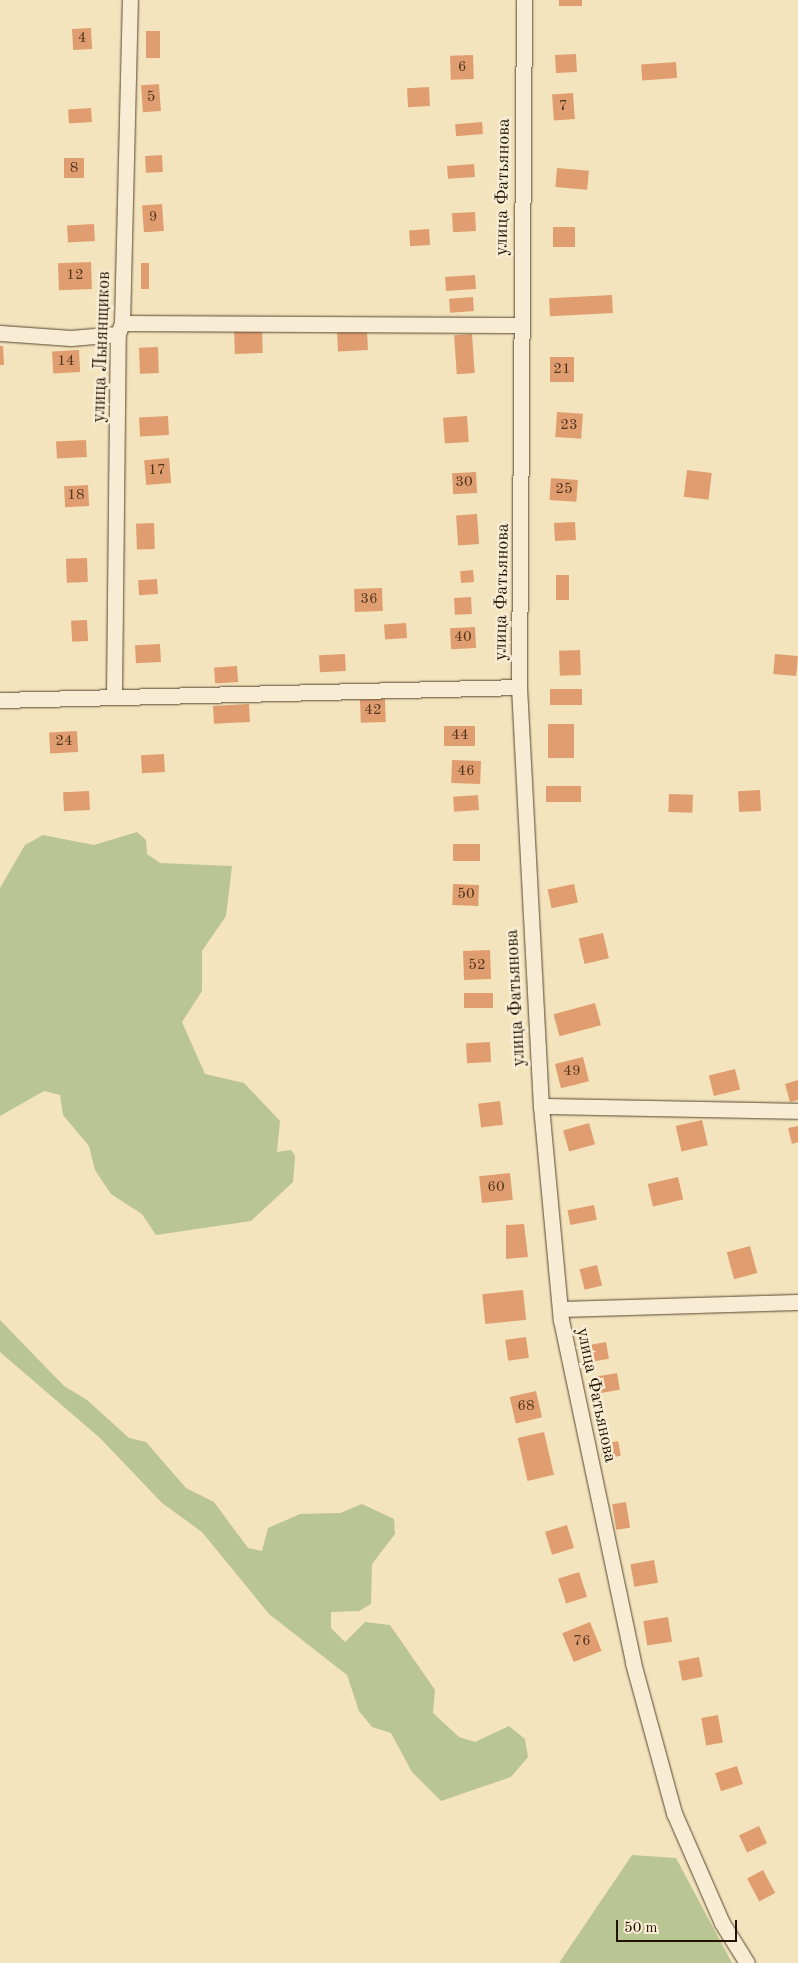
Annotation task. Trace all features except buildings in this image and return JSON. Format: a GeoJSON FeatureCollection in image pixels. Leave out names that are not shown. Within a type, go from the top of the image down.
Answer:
{"type":"FeatureCollection","features":[{"type":"Feature","properties":{"kind":"street","name":"улица Льнянщиков"},"geometry":{"type":"LineString","coordinates":[[114,696],[120,328],[130,0]]}},
{"type":"Feature","properties":{"kind":"street","name":"улица Фатьянова"},"geometry":{"type":"LineString","coordinates":[[524,0],[520,325],[519,687],[541,1106],[560,1309],[633,1663],[674,1813],[722,1923],[747,1963]]}},
{"type":"Feature","properties":{"kind":"street"},"geometry":{"type":"LineString","coordinates":[[0,333],[70,338],[120,328],[520,325]]}},
{"type":"Feature","properties":{"kind":"street"},"geometry":{"type":"LineString","coordinates":[[0,700],[519,687]]}},
{"type":"Feature","properties":{"kind":"street"},"geometry":{"type":"LineString","coordinates":[[541,1106],[798,1112]]}},
{"type":"Feature","properties":{"kind":"street"},"geometry":{"type":"LineString","coordinates":[[560,1309],[798,1302]]}},
{"type":"Feature","properties":{"kind":"green space"},"geometry":{"type":"Polygon","coordinates":[[[137,832],[146,840],[147,854],[160,863],[232,866],[226,916],[202,951],[202,991],[182,1022],[205,1074],[244,1083],[280,1121],[277,1152],[291,1150],[295,1156],[293,1182],[251,1221],[156,1235],[142,1214],[111,1194],[95,1170],[89,1146],[63,1115],[60,1095],[44,1091],[0,1116],[0,888],[25,845],[43,835],[94,845],[137,832]]]}},
{"type":"Feature","properties":{"kind":"green space"},"geometry":{"type":"Polygon","coordinates":[[[0,1320],[64,1386],[87,1400],[129,1438],[146,1442],[186,1488],[214,1502],[248,1548],[262,1551],[268,1528],[300,1514],[340,1513],[362,1504],[394,1519],[395,1534],[372,1564],[371,1604],[359,1611],[331,1612],[331,1628],[345,1642],[365,1622],[390,1625],[435,1690],[433,1713],[459,1737],[475,1742],[509,1726],[525,1739],[528,1757],[511,1777],[441,1801],[412,1772],[391,1733],[372,1727],[359,1711],[347,1675],[269,1614],[202,1532],[162,1503],[100,1438],[0,1352],[0,1320]]]}},
{"type":"Feature","properties":{"kind":"green space"},"geometry":{"type":"Polygon","coordinates":[[[632,1855],[676,1858],[732,1963],[559,1963],[632,1855]]]}}]}
